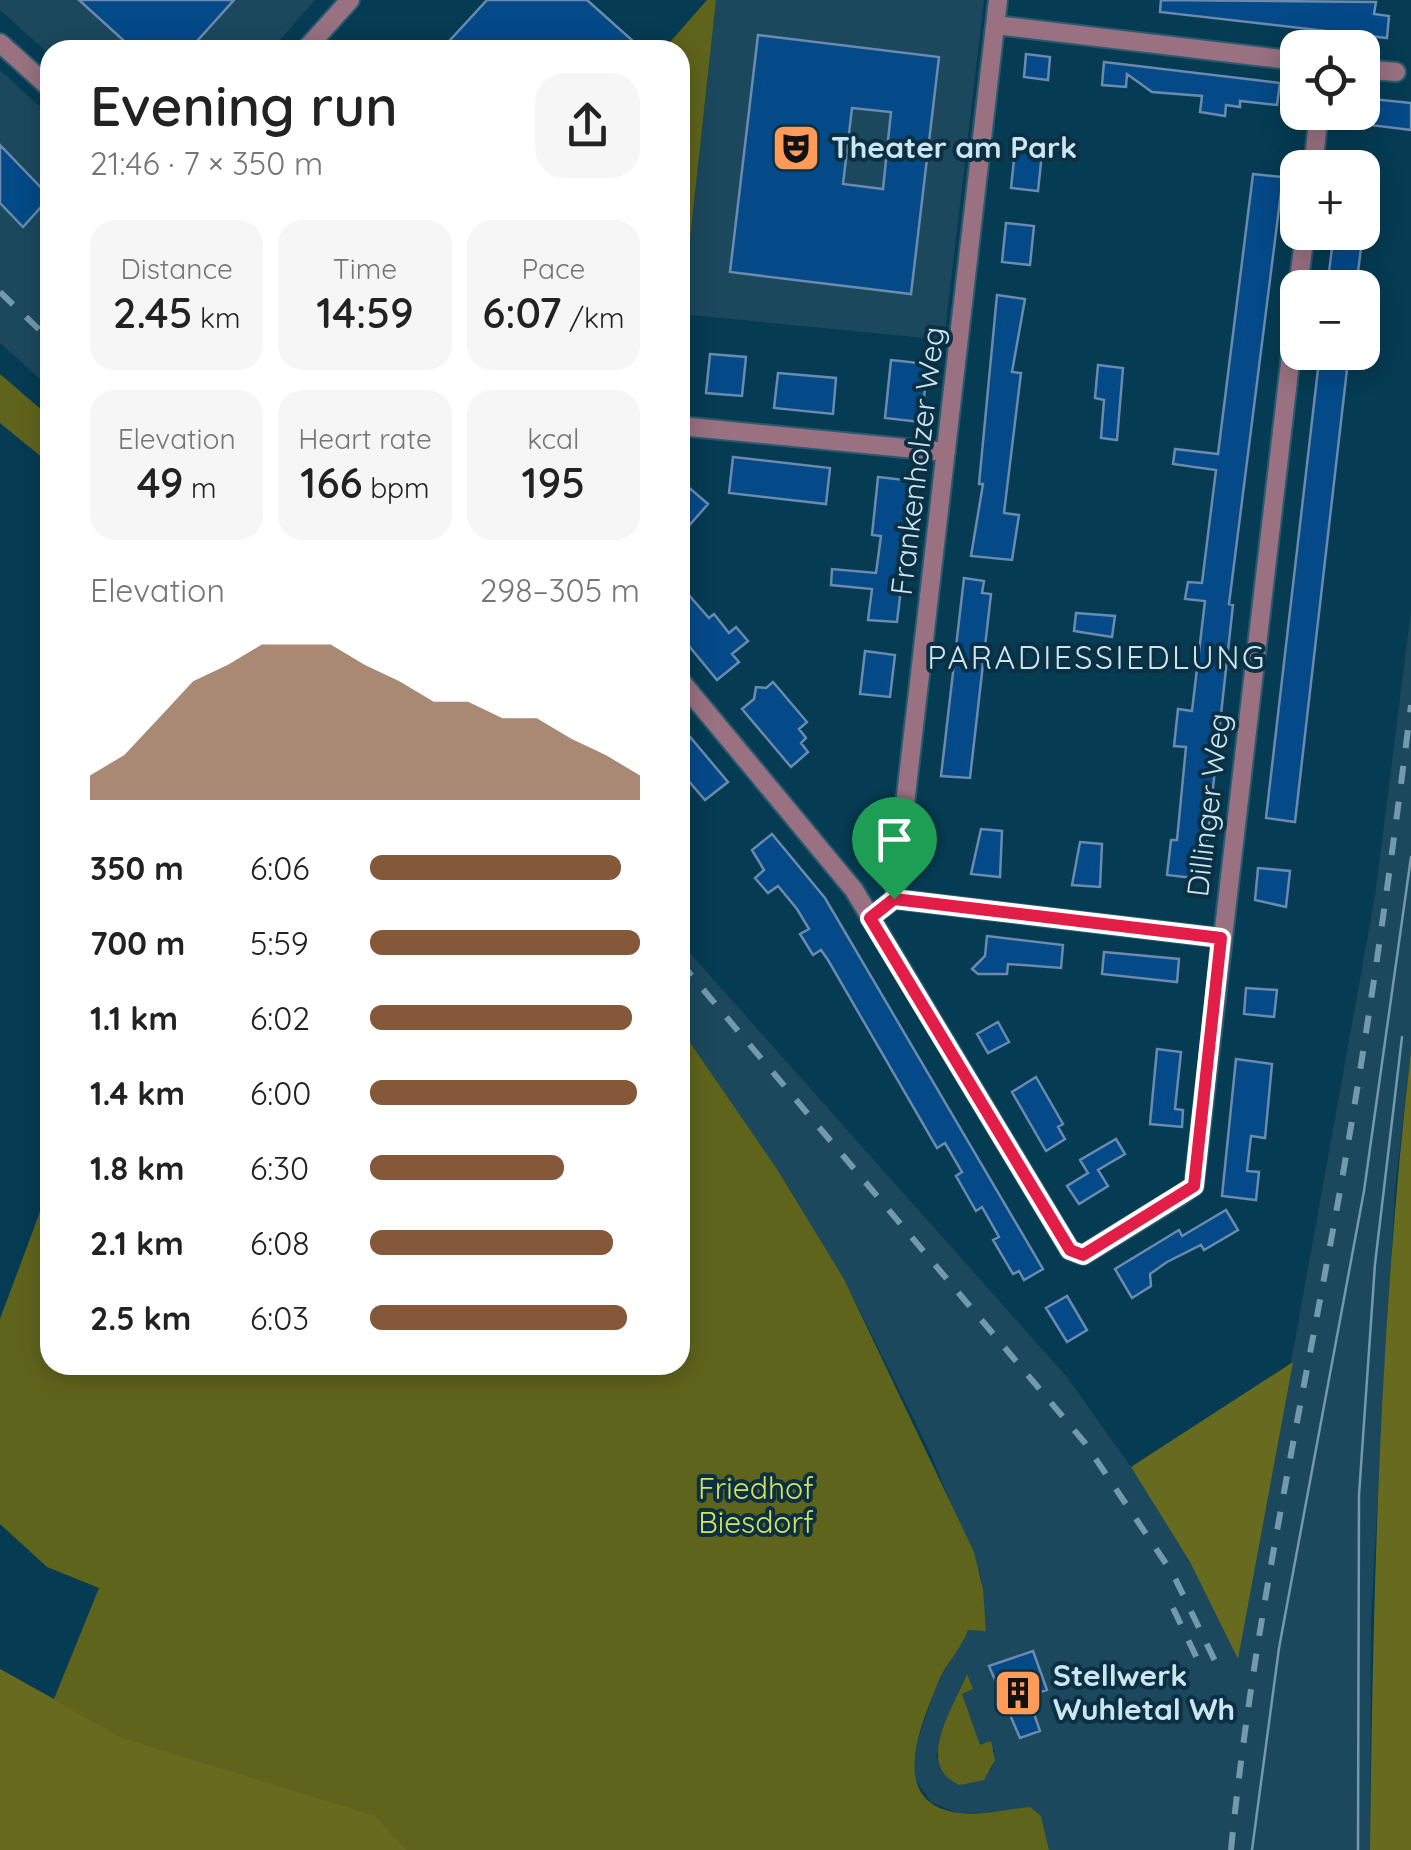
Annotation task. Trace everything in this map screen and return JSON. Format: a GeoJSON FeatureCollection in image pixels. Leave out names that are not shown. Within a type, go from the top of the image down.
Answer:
{"type":"FeatureCollection","features":[{"type":"Feature","properties":{"kind":"street"},"geometry":{"type":"LineString","coordinates":[[314,40],[350,0]]}},
{"type":"Feature","properties":{"kind":"street","name":"Frankenholzer Weg"},"geometry":{"type":"LineString","coordinates":[[894,899],[998,0]]}},
{"type":"Feature","properties":{"kind":"street"},"geometry":{"type":"LineString","coordinates":[[996,25],[1280,60]]}},
{"type":"Feature","properties":{"kind":"street"},"geometry":{"type":"LineString","coordinates":[[0,43],[40,79]]}},
{"type":"Feature","properties":{"kind":"street"},"geometry":{"type":"LineString","coordinates":[[1380,71],[1396,72]]}},
{"type":"Feature","properties":{"kind":"street","name":"Dillinger Weg"},"geometry":{"type":"LineString","coordinates":[[870,918],[1076,1256],[1194,1186],[1289,370]]}},
{"type":"Feature","properties":{"kind":"street"},"geometry":{"type":"LineString","coordinates":[[690,427],[946,452]]}},
{"type":"Feature","properties":{"kind":"street"},"geometry":{"type":"LineString","coordinates":[[690,692],[854,890],[870,918],[894,899],[1221,938]]}},
{"type":"Feature","properties":{"kind":"shaded area"},"geometry":{"type":"Polygon","coordinates":[[[0,0],[315,0],[280,40],[40,40],[40,46],[0,10],[0,0]]]}},
{"type":"Feature","properties":{"kind":"shaded area"},"geometry":{"type":"Polygon","coordinates":[[[716,0],[984,0],[944,340],[690,315],[690,240],[716,0]]]}},
{"type":"Feature","properties":{"kind":"shaded area"},"geometry":{"type":"Polygon","coordinates":[[[0,70],[40,107],[40,379],[0,343],[0,70]]]}},
{"type":"Feature","properties":{"kind":"shaded area"},"geometry":{"type":"Polygon","coordinates":[[[1411,611],[1411,1051],[1395,1190],[1371,1619],[1370,1850],[1049,1850],[1041,1816],[957,1813],[931,1802],[913,1776],[913,1755],[937,1683],[968,1630],[986,1630],[981,1576],[929,1450],[844,1279],[777,1169],[690,1043],[690,953],[1067,1377],[1131,1467],[1190,1562],[1238,1657],[1375,896],[1411,611]],[[966,1675],[936,1757],[991,1771],[995,1750],[980,1746],[962,1694],[966,1675]]]}},
{"type":"Feature","properties":{"kind":"green space"},"geometry":{"type":"Polygon","coordinates":[[[707,0],[716,0],[690,240],[690,40],[672,40],[707,0]]]}},
{"type":"Feature","properties":{"kind":"green space"},"geometry":{"type":"Polygon","coordinates":[[[0,374],[40,408],[40,456],[0,423],[0,374]]]}},
{"type":"Feature","properties":{"kind":"green space","name":"Friedhof Biesdorf"},"geometry":{"type":"Polygon","coordinates":[[[690,1043],[777,1169],[844,1279],[974,1552],[983,1589],[986,1631],[968,1630],[930,1702],[915,1761],[916,1779],[923,1795],[937,1806],[959,1813],[1030,1807],[1041,1816],[1049,1850],[0,1850],[0,1669],[54,1699],[99,1588],[47,1567],[0,1524],[0,1319],[40,1212],[40,1375],[690,1375],[690,1043]]]}},
{"type":"Feature","properties":{"kind":"green space"},"geometry":{"type":"Polygon","coordinates":[[[1411,1051],[1411,1850],[1370,1850],[1385,1350],[1411,1051]]]}},
{"type":"Feature","properties":{"kind":"green space"},"geometry":{"type":"Polygon","coordinates":[[[1293,1362],[1238,1659],[1190,1562],[1131,1467],[1293,1362]]]}},
{"type":"Feature","properties":{"kind":"green space"},"geometry":{"type":"Polygon","coordinates":[[[0,1669],[122,1738],[375,1816],[406,1850],[0,1850],[0,1669]]]}},
{"type":"Feature","properties":{"kind":"green space"},"geometry":{"type":"Polygon","coordinates":[[[967,1674],[973,1689],[962,1694],[980,1745],[991,1741],[995,1760],[984,1780],[960,1785],[946,1776],[939,1764],[938,1750],[967,1674]]]}},
{"type":"Feature","properties":{"kind":"building"},"geometry":{"type":"Polygon","coordinates":[[[79,0],[234,0],[198,40],[123,40],[79,0]]]}},
{"type":"Feature","properties":{"kind":"building"},"geometry":{"type":"Polygon","coordinates":[[[487,0],[587,0],[632,40],[450,40],[487,0]]]}},
{"type":"Feature","properties":{"kind":"building"},"geometry":{"type":"Polygon","coordinates":[[[1161,0],[1376,2],[1374,14],[1389,16],[1387,38],[1380,37],[1380,30],[1317,30],[1160,12],[1161,0]]]}},
{"type":"Feature","properties":{"kind":"building","name":"Theater am Park"},"geometry":{"type":"Polygon","coordinates":[[[758,35],[939,57],[911,294],[730,272],[758,35]],[[852,108],[843,184],[883,189],[891,112],[852,108]]]}},
{"type":"Feature","properties":{"kind":"building"},"geometry":{"type":"Polygon","coordinates":[[[1026,54],[1050,57],[1048,80],[1024,77],[1026,54]]]}},
{"type":"Feature","properties":{"kind":"building"},"geometry":{"type":"Polygon","coordinates":[[[1104,62],[1280,83],[1277,105],[1240,101],[1240,107],[1226,105],[1225,116],[1200,112],[1202,96],[1152,92],[1127,74],[1126,87],[1102,85],[1104,62]]]}},
{"type":"Feature","properties":{"kind":"building"},"geometry":{"type":"Polygon","coordinates":[[[1380,100],[1411,103],[1411,130],[1380,126],[1380,100]]]}},
{"type":"Feature","properties":{"kind":"building"},"geometry":{"type":"Polygon","coordinates":[[[0,145],[40,187],[40,208],[23,227],[0,203],[0,145]]]}},
{"type":"Feature","properties":{"kind":"building"},"geometry":{"type":"Polygon","coordinates":[[[1015,150],[1042,153],[1038,191],[1011,188],[1015,150]]]}},
{"type":"Feature","properties":{"kind":"building"},"geometry":{"type":"Polygon","coordinates":[[[1253,174],[1280,177],[1229,604],[1233,605],[1203,879],[1167,875],[1171,840],[1177,840],[1186,747],[1174,746],[1178,709],[1192,711],[1205,601],[1185,599],[1188,582],[1202,583],[1216,470],[1173,464],[1175,449],[1218,454],[1253,174]]]}},
{"type":"Feature","properties":{"kind":"building"},"geometry":{"type":"Polygon","coordinates":[[[1006,223],[1034,226],[1030,265],[1002,262],[1006,223]]]}},
{"type":"Feature","properties":{"kind":"building"},"geometry":{"type":"Polygon","coordinates":[[[1332,250],[1361,250],[1358,270],[1329,270],[1332,250]]]}},
{"type":"Feature","properties":{"kind":"building"},"geometry":{"type":"Polygon","coordinates":[[[997,295],[1025,299],[1012,372],[1021,373],[1004,513],[1019,515],[1012,560],[971,556],[983,484],[979,484],[997,295]]]}},
{"type":"Feature","properties":{"kind":"building"},"geometry":{"type":"Polygon","coordinates":[[[710,354],[746,357],[742,396],[706,393],[710,354]]]}},
{"type":"Feature","properties":{"kind":"building"},"geometry":{"type":"Polygon","coordinates":[[[891,360],[928,364],[921,422],[885,418],[891,360]]]}},
{"type":"Feature","properties":{"kind":"building"},"geometry":{"type":"Polygon","coordinates":[[[1098,365],[1123,368],[1117,440],[1101,438],[1104,400],[1095,398],[1098,365]]]}},
{"type":"Feature","properties":{"kind":"building"},"geometry":{"type":"Polygon","coordinates":[[[1318,370],[1347,370],[1295,822],[1266,818],[1318,370]]]}},
{"type":"Feature","properties":{"kind":"building"},"geometry":{"type":"Polygon","coordinates":[[[778,373],[836,378],[833,414],[774,408],[778,373]]]}},
{"type":"Feature","properties":{"kind":"building"},"geometry":{"type":"Polygon","coordinates":[[[733,457],[830,468],[826,504],[729,493],[733,457]]]}},
{"type":"Feature","properties":{"kind":"building"},"geometry":{"type":"Polygon","coordinates":[[[878,477],[914,481],[897,622],[868,620],[872,589],[831,585],[832,569],[876,573],[881,536],[872,535],[878,477]]]}},
{"type":"Feature","properties":{"kind":"building"},"geometry":{"type":"Polygon","coordinates":[[[690,489],[708,504],[690,525],[690,489]]]}},
{"type":"Feature","properties":{"kind":"building"},"geometry":{"type":"Polygon","coordinates":[[[964,578],[984,581],[982,593],[991,594],[970,778],[941,776],[964,578]]]}},
{"type":"Feature","properties":{"kind":"building"},"geometry":{"type":"Polygon","coordinates":[[[690,596],[709,618],[714,614],[729,633],[736,627],[748,641],[732,654],[739,662],[717,680],[690,647],[690,596]]]}},
{"type":"Feature","properties":{"kind":"building"},"geometry":{"type":"Polygon","coordinates":[[[1076,613],[1115,616],[1112,637],[1074,631],[1076,613]]]}},
{"type":"Feature","properties":{"kind":"building"},"geometry":{"type":"Polygon","coordinates":[[[865,651],[895,655],[890,697],[860,694],[865,651]]]}},
{"type":"Feature","properties":{"kind":"building"},"geometry":{"type":"Polygon","coordinates":[[[773,682],[807,722],[799,729],[806,738],[801,743],[808,752],[791,767],[742,709],[754,699],[756,687],[766,688],[773,682]]]}},
{"type":"Feature","properties":{"kind":"building"},"geometry":{"type":"Polygon","coordinates":[[[690,737],[728,782],[705,800],[690,783],[690,737]]]}},
{"type":"Feature","properties":{"kind":"building"},"geometry":{"type":"Polygon","coordinates":[[[981,829],[1002,831],[1000,877],[971,874],[981,829]]]}},
{"type":"Feature","properties":{"kind":"building"},"geometry":{"type":"Polygon","coordinates":[[[772,834],[825,898],[1043,1269],[1024,1280],[1019,1271],[1013,1274],[993,1240],[999,1237],[982,1207],[976,1211],[956,1176],[962,1172],[945,1143],[937,1148],[828,960],[821,950],[813,955],[800,934],[809,929],[797,909],[778,886],[768,893],[755,878],[764,870],[752,850],[772,834]]]}},
{"type":"Feature","properties":{"kind":"building"},"geometry":{"type":"Polygon","coordinates":[[[1080,842],[1102,844],[1100,887],[1072,885],[1080,842]]]}},
{"type":"Feature","properties":{"kind":"building"},"geometry":{"type":"Polygon","coordinates":[[[1258,868],[1290,871],[1286,907],[1255,900],[1258,868]]]}},
{"type":"Feature","properties":{"kind":"building"},"geometry":{"type":"Polygon","coordinates":[[[987,936],[1063,945],[1061,968],[1008,964],[1007,974],[978,974],[972,969],[985,956],[987,936]]]}},
{"type":"Feature","properties":{"kind":"building"},"geometry":{"type":"Polygon","coordinates":[[[1104,952],[1179,959],[1177,982],[1102,974],[1104,952]]]}},
{"type":"Feature","properties":{"kind":"building"},"geometry":{"type":"Polygon","coordinates":[[[1246,988],[1277,990],[1274,1017],[1244,1014],[1246,988]]]}},
{"type":"Feature","properties":{"kind":"building"},"geometry":{"type":"Polygon","coordinates":[[[998,1022],[1009,1042],[988,1053],[977,1034],[998,1022]]]}},
{"type":"Feature","properties":{"kind":"building"},"geometry":{"type":"Polygon","coordinates":[[[1157,1049],[1181,1052],[1175,1109],[1183,1110],[1182,1127],[1150,1124],[1157,1049]]]}},
{"type":"Feature","properties":{"kind":"building"},"geometry":{"type":"Polygon","coordinates":[[[1236,1059],[1272,1064],[1265,1138],[1251,1136],[1247,1171],[1259,1172],[1256,1200],[1222,1196],[1236,1059]]]}},
{"type":"Feature","properties":{"kind":"building"},"geometry":{"type":"Polygon","coordinates":[[[1036,1077],[1063,1124],[1058,1127],[1065,1139],[1046,1151],[1012,1092],[1036,1077]]]}},
{"type":"Feature","properties":{"kind":"building"},"geometry":{"type":"Polygon","coordinates":[[[1116,1139],[1125,1154],[1098,1170],[1108,1186],[1079,1204],[1067,1186],[1088,1173],[1080,1160],[1116,1139]]]}},
{"type":"Feature","properties":{"kind":"building"},"geometry":{"type":"Polygon","coordinates":[[[1226,1210],[1238,1230],[1204,1250],[1201,1245],[1167,1262],[1150,1274],[1151,1286],[1132,1298],[1115,1269],[1179,1230],[1182,1236],[1226,1210]]]}},
{"type":"Feature","properties":{"kind":"building"},"geometry":{"type":"Polygon","coordinates":[[[1067,1296],[1087,1330],[1067,1342],[1046,1308],[1067,1296]]]}},
{"type":"Feature","properties":{"kind":"building","name":"Stellwerk Wuhletal Wh"},"geometry":{"type":"Polygon","coordinates":[[[1033,1651],[1047,1690],[1028,1696],[1040,1731],[1020,1738],[989,1666],[1033,1651]]]}},
{"type":"Feature","properties":{"kind":"tram line"},"geometry":{"type":"LineString","coordinates":[[1252,1850],[1279,1648],[1364,1191],[1411,857]]}},
{"type":"Feature","properties":{"kind":"tram line"},"geometry":{"type":"LineString","coordinates":[[1358,1850],[1359,1495],[1375,1264],[1402,1037]]}},
{"type":"Feature","properties":{"kind":"railway"},"geometry":{"type":"LineString","coordinates":[[0,292],[40,330]]}},
{"type":"Feature","properties":{"kind":"railway"},"geometry":{"type":"LineString","coordinates":[[1231,1850],[1265,1599],[1361,1065],[1411,705]]}},
{"type":"Feature","properties":{"kind":"railway"},"geometry":{"type":"LineString","coordinates":[[690,974],[1085,1443],[1173,1574],[1215,1661]]}},
{"type":"Feature","properties":{"kind":"railway"},"geometry":{"type":"LineString","coordinates":[[1173,1608],[1201,1667]]}},
{"type":"Feature","properties":{"kind":"place","name":"Theater am Park"},"geometry":{"type":"Point","coordinates":[796,148]}},
{"type":"Feature","properties":{"kind":"place","name":"Stellwerk Wuhletal Wh"},"geometry":{"type":"Point","coordinates":[1018,1693]}},
{"type":"Feature","properties":{"kind":"district","name":"PARADIESSIEDLUNG"},"geometry":{"type":"Point","coordinates":[1097,658]}},
{"type":"Feature","properties":{"kind":"route"},"geometry":{"type":"LineString","coordinates":[[894,899],[1221,938],[1194,1186],[1076,1256],[870,918],[894,899]]}}]}
